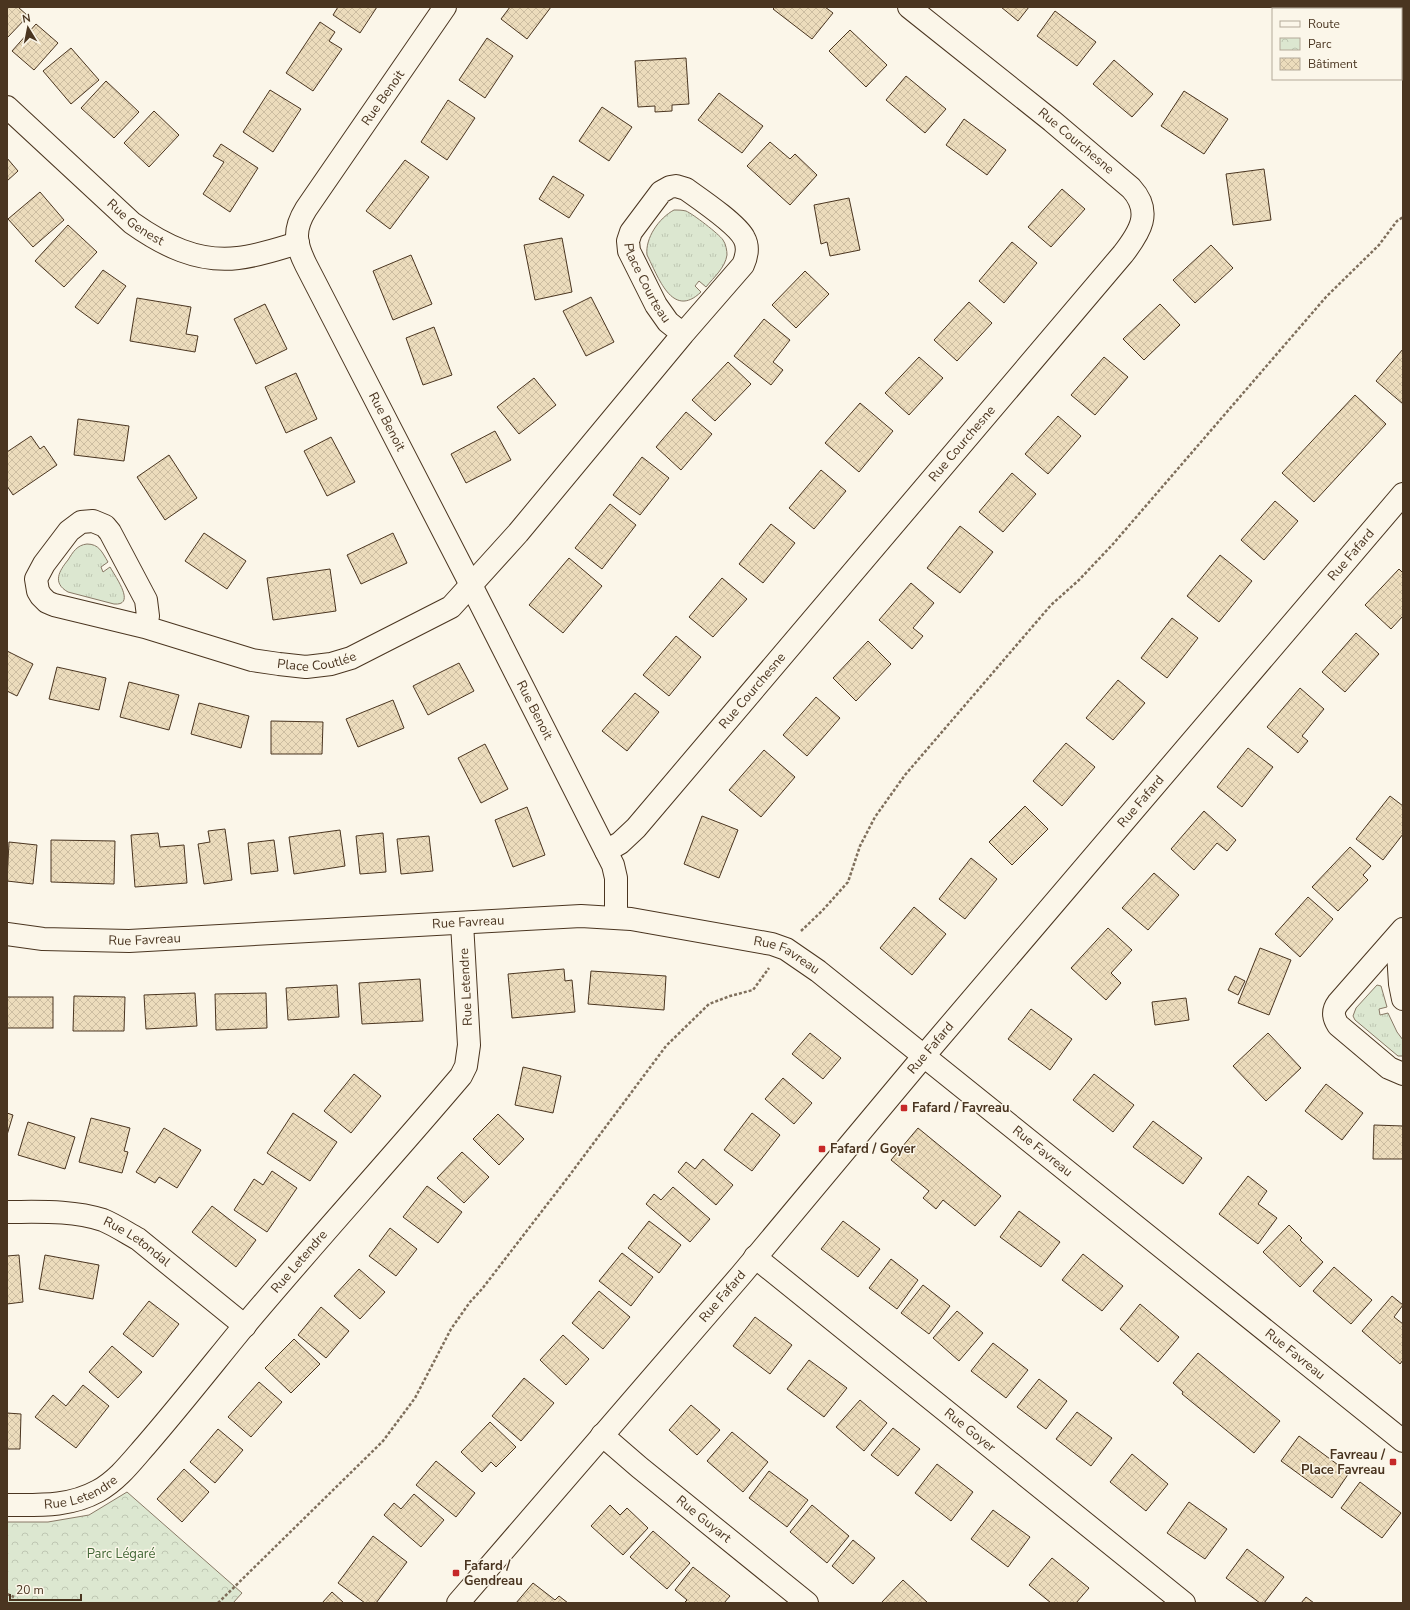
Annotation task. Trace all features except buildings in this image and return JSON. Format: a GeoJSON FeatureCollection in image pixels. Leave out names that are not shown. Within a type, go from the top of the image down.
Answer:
{"type":"FeatureCollection","features":[{"type":"Feature","properties":{"kind":"street","name":"Rue Benoit"},"geometry":{"type":"LineString","coordinates":[[445,7],[306,209],[297,228],[298,243],[306,265],[606,851]]}},
{"type":"Feature","properties":{"kind":"street","name":"Rue Courchesne"},"geometry":{"type":"LineString","coordinates":[[606,851],[620,843],[636,828],[1123,254],[1141,228],[1143,219],[1140,201],[1136,194],[1126,184],[1046,116],[909,7]]}},
{"type":"Feature","properties":{"kind":"street","name":"Rue Genest"},"geometry":{"type":"LineString","coordinates":[[7,107],[132,222],[152,237],[177,249],[206,258],[222,259],[260,254],[298,243]]}},
{"type":"Feature","properties":{"kind":"street","name":"Place Courteau"},"geometry":{"type":"LineString","coordinates":[[471,585],[518,533],[683,334],[743,265],[747,252],[744,239],[740,232],[690,192],[676,186],[665,189],[657,197],[629,236],[628,246],[641,277],[661,314],[674,328],[683,334]]}},
{"type":"Feature","properties":{"kind":"street","name":"Rue Fafard"},"geometry":{"type":"LineString","coordinates":[[458,1603],[755,1257],[923,1057],[1403,494]]}},
{"type":"Feature","properties":{"kind":"street","name":"Place Coutlée"},"geometry":{"type":"LineString","coordinates":[[145,627],[148,616],[146,600],[110,532],[105,526],[93,521],[81,522],[69,531],[53,551],[36,579],[36,585],[40,596],[47,602],[145,627],[252,660],[293,666],[321,666],[343,662],[362,654],[443,612],[451,607],[471,585]]}},
{"type":"Feature","properties":{"kind":"street"},"geometry":{"type":"LineString","coordinates":[[606,851],[616,871],[616,917]]}},
{"type":"Feature","properties":{"kind":"street","name":"Rue Favreau"},"geometry":{"type":"LineString","coordinates":[[7,934],[43,939],[129,941],[580,916],[616,917],[648,921],[754,940],[786,949],[818,972],[1403,1441]]}},
{"type":"Feature","properties":{"kind":"street","name":"Rue Letendre"},"geometry":{"type":"LineString","coordinates":[[7,1504],[66,1504],[82,1499],[99,1491],[115,1480],[159,1430],[245,1326],[461,1076],[466,1066],[469,1045],[462,923]]}},
{"type":"Feature","properties":{"kind":"street"},"geometry":{"type":"LineString","coordinates":[[1400,933],[1400,984],[1403,998]]}},
{"type":"Feature","properties":{"kind":"street"},"geometry":{"type":"LineString","coordinates":[[1400,933],[1338,1003],[1334,1011],[1334,1016],[1338,1025],[1389,1068],[1403,1074]]}},
{"type":"Feature","properties":{"kind":"street","name":"Rue Letondal"},"geometry":{"type":"LineString","coordinates":[[7,1212],[57,1212],[81,1215],[110,1224],[138,1240],[245,1326]]}},
{"type":"Feature","properties":{"kind":"street","name":"Rue Goyer"},"geometry":{"type":"LineString","coordinates":[[755,1257],[1184,1603]]}},
{"type":"Feature","properties":{"kind":"street","name":"Rue Guyart"},"geometry":{"type":"LineString","coordinates":[[602,1435],[639,1467],[807,1603]]}},
{"type":"Feature","properties":{"kind":"path"},"geometry":{"type":"LineString","coordinates":[[801,931],[822,911],[848,882],[860,846],[875,817],[904,775],[1051,605],[1079,580],[1113,544],[1326,297],[1379,245],[1397,220],[1403,216]]}},
{"type":"Feature","properties":{"kind":"path"},"geometry":{"type":"LineString","coordinates":[[218,1603],[383,1441],[416,1398],[451,1329],[470,1302],[564,1182],[666,1046],[709,1004],[730,996],[753,990],[770,967]]}},
{"type":"Feature","properties":{"kind":"path"},"geometry":{"type":"LineString","coordinates":[[7,1594],[14,1597]]}},
{"type":"Feature","properties":{"kind":"green space"},"geometry":{"type":"Polygon","coordinates":[[[674,210],[686,211],[706,224],[723,240],[726,245],[727,252],[726,260],[722,268],[706,287],[699,281],[695,286],[701,292],[691,299],[682,301],[674,298],[667,292],[647,255],[648,242],[654,229],[663,218],[674,210]]]}},
{"type":"Feature","properties":{"kind":"green space"},"geometry":{"type":"Polygon","coordinates":[[[87,544],[97,547],[108,562],[101,567],[103,572],[110,567],[120,583],[124,596],[124,600],[121,603],[114,604],[68,592],[60,585],[59,577],[62,568],[76,549],[87,544]]]}},
{"type":"Feature","properties":{"kind":"green space"},"geometry":{"type":"Polygon","coordinates":[[[1377,985],[1381,986],[1387,1007],[1379,1009],[1380,1015],[1388,1013],[1397,1032],[1403,1040],[1403,1056],[1398,1056],[1355,1020],[1353,1016],[1356,1008],[1377,985]]]}},
{"type":"Feature","properties":{"kind":"green space","name":"Parc Légaré"},"geometry":{"type":"Polygon","coordinates":[[[127,1492],[242,1593],[233,1603],[7,1603],[7,1522],[48,1522],[89,1515],[127,1492]]]}},
{"type":"Feature","properties":{"kind":"place","name":"Fafard / Favreau"},"geometry":{"type":"Point","coordinates":[904,1108]}},
{"type":"Feature","properties":{"kind":"place","name":"Fafard / Goyer"},"geometry":{"type":"Point","coordinates":[822,1149]}},
{"type":"Feature","properties":{"kind":"place","name":"Favreau / Place Favreau"},"geometry":{"type":"Point","coordinates":[1393,1462]}},
{"type":"Feature","properties":{"kind":"place","name":"Fafard / Gendreau"},"geometry":{"type":"Point","coordinates":[456,1573]}}]}
